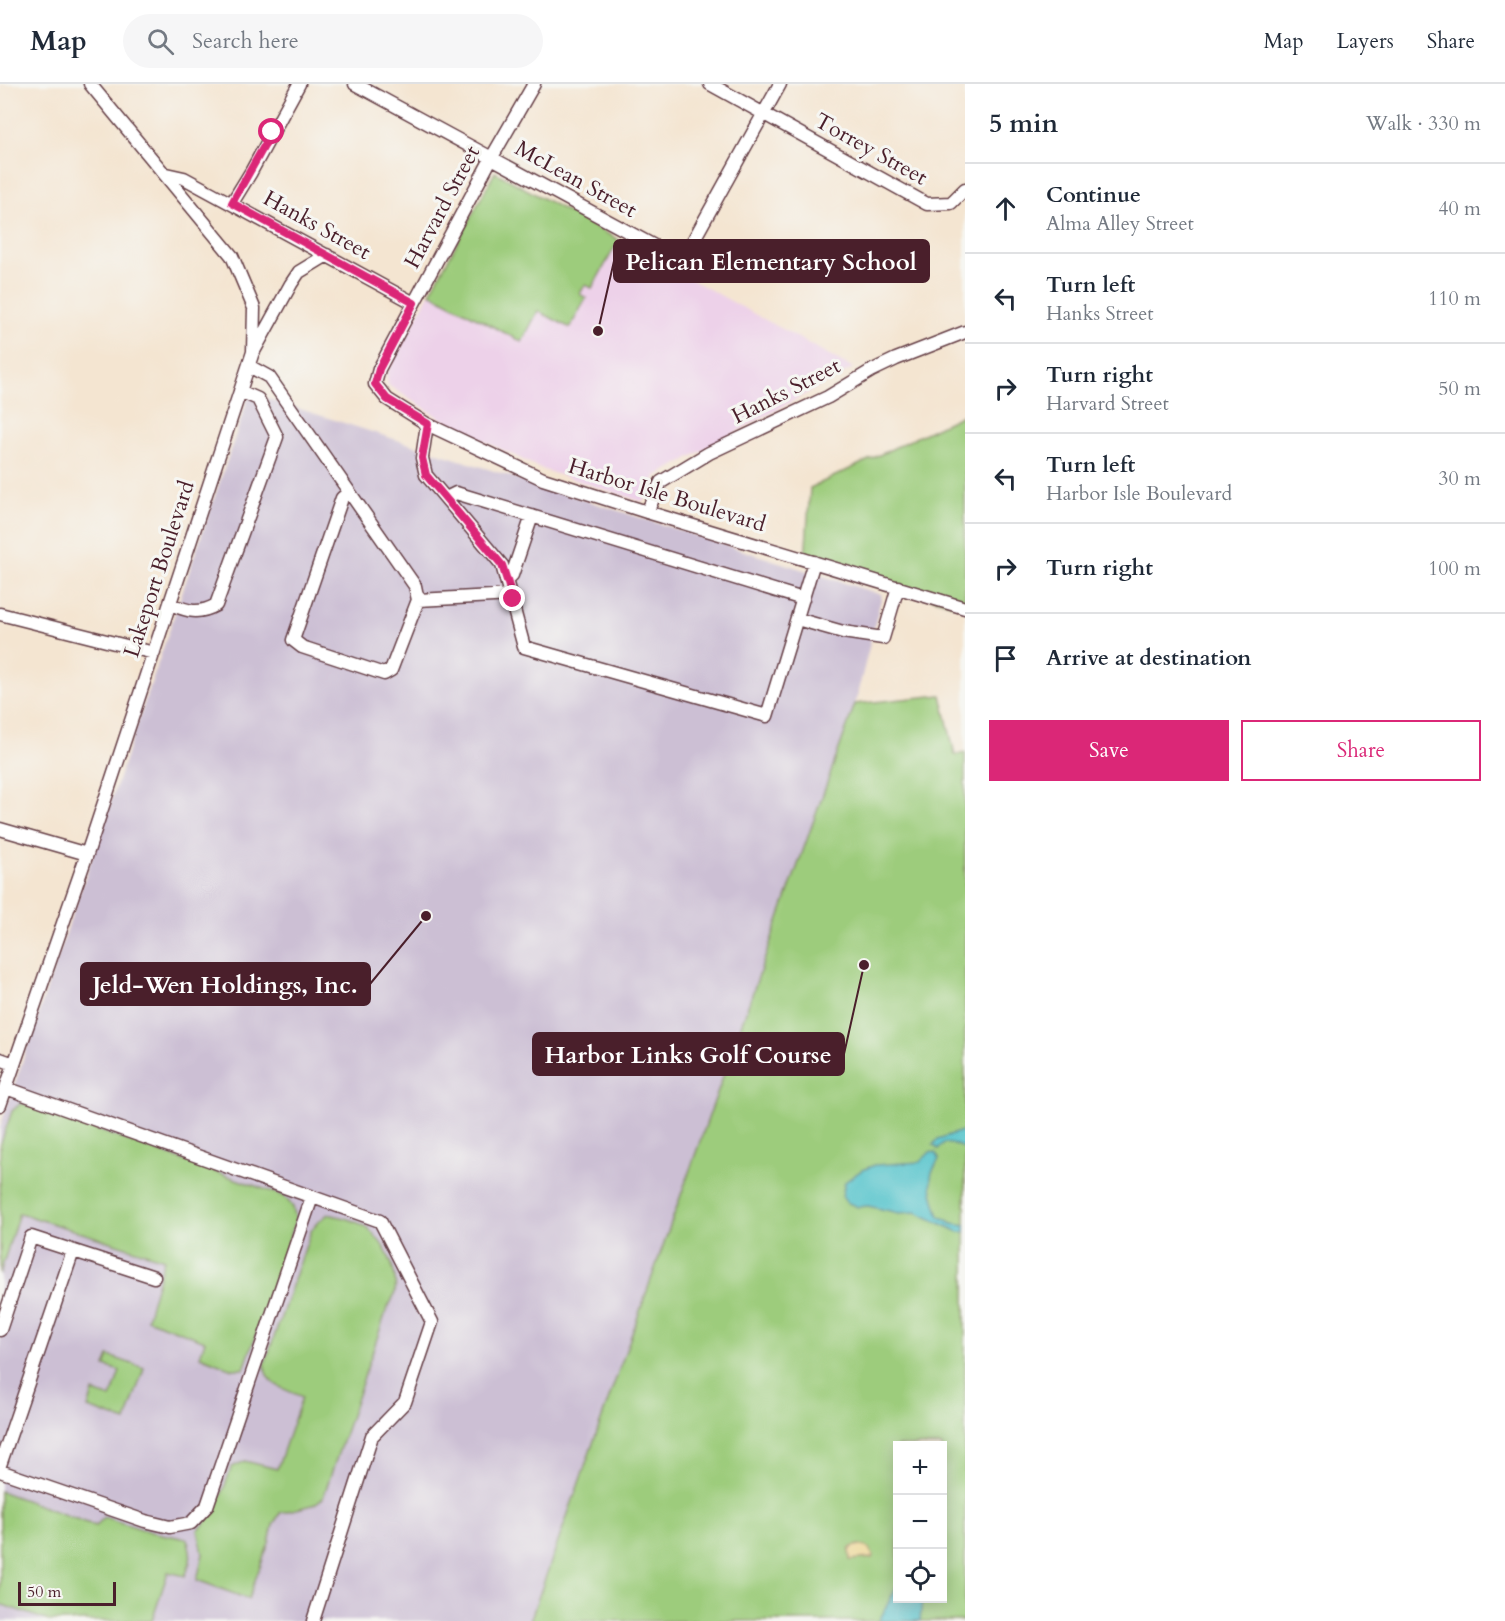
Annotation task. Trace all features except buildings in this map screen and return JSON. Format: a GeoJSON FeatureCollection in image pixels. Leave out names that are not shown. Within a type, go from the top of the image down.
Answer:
{"type":"FeatureCollection","features":[{"type":"Feature","properties":{"kind":"street","name":"Lakeport Boulevard"},"geometry":{"type":"LineString","coordinates":[[0,1105],[87,854],[253,352],[254,308],[232,256],[90,84]]}},
{"type":"Feature","properties":{"kind":"street"},"geometry":{"type":"LineString","coordinates":[[232,203],[299,84]]}},
{"type":"Feature","properties":{"kind":"street","name":"McLean Street"},"geometry":{"type":"LineString","coordinates":[[355,84],[682,261],[763,113]]}},
{"type":"Feature","properties":{"kind":"street","name":"Harvard Street"},"geometry":{"type":"LineString","coordinates":[[375,384],[379,369],[492,157],[534,84]]}},
{"type":"Feature","properties":{"kind":"street","name":"Torrey Street"},"geometry":{"type":"LineString","coordinates":[[710,84],[927,204],[951,203],[965,189]]}},
{"type":"Feature","properties":{"kind":"street"},"geometry":{"type":"LineString","coordinates":[[763,113],[780,84]]}},
{"type":"Feature","properties":{"kind":"street","name":"Hanks Street"},"geometry":{"type":"LineString","coordinates":[[166,174],[184,178],[414,303]]}},
{"type":"Feature","properties":{"kind":"street"},"geometry":{"type":"LineString","coordinates":[[253,352],[299,272],[327,255]]}},
{"type":"Feature","properties":{"kind":"street","name":"Hanks Street"},"geometry":{"type":"LineString","coordinates":[[647,512],[661,482],[709,453],[828,397],[896,359],[965,332]]}},
{"type":"Feature","properties":{"kind":"street"},"geometry":{"type":"LineString","coordinates":[[249,366],[269,377],[415,586],[418,600],[391,670],[384,674],[302,647],[293,639],[342,498],[349,492]]}},
{"type":"Feature","properties":{"kind":"street","name":"Harbor Isle Boulevard"},"geometry":{"type":"LineString","coordinates":[[375,384],[387,399],[428,424],[543,478],[647,512],[965,608]]}},
{"type":"Feature","properties":{"kind":"street"},"geometry":{"type":"LineString","coordinates":[[170,604],[193,613],[206,611],[216,605],[277,437],[258,399],[240,391]]}},
{"type":"Feature","properties":{"kind":"street"},"geometry":{"type":"LineString","coordinates":[[428,424],[422,458],[426,475],[502,565],[512,595],[524,647],[766,716],[814,562]]}},
{"type":"Feature","properties":{"kind":"street"},"geometry":{"type":"LineString","coordinates":[[446,498],[456,493],[803,599]]}},
{"type":"Feature","properties":{"kind":"street"},"geometry":{"type":"LineString","coordinates":[[507,580],[512,575],[532,516]]}},
{"type":"Feature","properties":{"kind":"street"},"geometry":{"type":"LineString","coordinates":[[797,619],[843,632],[883,638],[898,587]]}},
{"type":"Feature","properties":{"kind":"street"},"geometry":{"type":"LineString","coordinates":[[418,600],[512,595]]}},
{"type":"Feature","properties":{"kind":"street"},"geometry":{"type":"LineString","coordinates":[[0,614],[154,653]]}},
{"type":"Feature","properties":{"kind":"street"},"geometry":{"type":"LineString","coordinates":[[0,829],[87,854]]}},
{"type":"Feature","properties":{"kind":"street"},"geometry":{"type":"LineString","coordinates":[[0,1059],[14,1064]]}},
{"type":"Feature","properties":{"kind":"street"},"geometry":{"type":"LineString","coordinates":[[6,1088],[380,1221],[432,1322],[405,1402],[372,1436],[313,1621]]}},
{"type":"Feature","properties":{"kind":"street"},"geometry":{"type":"LineString","coordinates":[[0,1471],[145,1521],[170,1527],[191,1523],[207,1506],[312,1197]]}},
{"type":"Feature","properties":{"kind":"street"},"geometry":{"type":"LineString","coordinates":[[0,1330],[31,1237],[154,1277]]}},
{"type":"Feature","properties":{"kind":"street"},"geometry":{"type":"LineString","coordinates":[[0,1466],[73,1251]]}},
{"type":"Feature","properties":{"kind":"shaded area"},"geometry":{"type":"Polygon","coordinates":[[[495,172],[853,368],[656,476],[643,502],[544,470],[453,426],[388,385],[387,373],[495,172]]]}},
{"type":"Feature","properties":{"kind":"shaded area"},"geometry":{"type":"Polygon","coordinates":[[[250,393],[882,595],[855,704],[530,1621],[0,1621],[0,1127],[250,393]]]}},
{"type":"Feature","properties":{"kind":"green space"},"geometry":{"type":"Polygon","coordinates":[[[495,172],[619,240],[592,288],[585,285],[580,294],[586,298],[570,328],[538,311],[522,342],[430,293],[495,172]]]}},
{"type":"Feature","properties":{"kind":"green space"},"geometry":{"type":"Polygon","coordinates":[[[965,414],[965,608],[805,560],[810,488],[965,414]]]}},
{"type":"Feature","properties":{"kind":"green space"},"geometry":{"type":"Polygon","coordinates":[[[941,695],[955,755],[965,753],[965,1621],[530,1621],[855,704],[941,695]]]}},
{"type":"Feature","properties":{"kind":"green space"},"geometry":{"type":"Polygon","coordinates":[[[21,1103],[284,1196],[293,1207],[296,1219],[244,1369],[232,1369],[200,1356],[205,1341],[147,1319],[164,1259],[19,1213],[0,1274],[0,1146],[12,1111],[21,1103]]]}},
{"type":"Feature","properties":{"kind":"green space"},"geometry":{"type":"Polygon","coordinates":[[[328,1214],[359,1223],[374,1235],[389,1257],[394,1274],[395,1292],[387,1309],[323,1498],[313,1505],[280,1513],[273,1525],[269,1543],[248,1599],[197,1580],[203,1554],[198,1530],[216,1508],[232,1467],[245,1461],[277,1469],[302,1397],[283,1389],[272,1381],[265,1370],[265,1363],[311,1231],[328,1214]]]}},
{"type":"Feature","properties":{"kind":"green space"},"geometry":{"type":"Polygon","coordinates":[[[109,1356],[144,1368],[126,1421],[88,1408],[93,1392],[111,1398],[120,1371],[105,1366],[109,1356]]]}},
{"type":"Feature","properties":{"kind":"green space"},"geometry":{"type":"Polygon","coordinates":[[[0,1491],[96,1526],[104,1517],[151,1532],[187,1539],[191,1558],[185,1576],[168,1572],[152,1621],[49,1621],[0,1604],[0,1491]]]}},
{"type":"Feature","properties":{"kind":"sand"},"geometry":{"type":"Polygon","coordinates":[[[860,1545],[869,1548],[873,1555],[872,1558],[850,1560],[849,1550],[860,1545]]]}},
{"type":"Feature","properties":{"kind":"water"},"geometry":{"type":"Polygon","coordinates":[[[965,1130],[965,1149],[944,1143],[938,1149],[933,1145],[938,1139],[965,1130]]]}},
{"type":"Feature","properties":{"kind":"water"},"geometry":{"type":"Polygon","coordinates":[[[930,1152],[936,1153],[939,1159],[932,1172],[931,1183],[939,1216],[952,1223],[965,1225],[965,1232],[959,1232],[916,1212],[899,1213],[868,1206],[858,1207],[846,1202],[842,1196],[845,1182],[862,1170],[875,1165],[920,1162],[930,1152]]]}},
{"type":"Feature","properties":{"kind":"water"},"geometry":{"type":"Polygon","coordinates":[[[893,1594],[893,1603],[922,1603],[920,1621],[879,1621],[893,1594]]]}},
{"type":"Feature","properties":{"kind":"place","name":"Pelican Elementary School"},"geometry":{"type":"Point","coordinates":[598,331]}},
{"type":"Feature","properties":{"kind":"place","name":"Jeld-Wen Holdings, Inc."},"geometry":{"type":"Point","coordinates":[426,916]}},
{"type":"Feature","properties":{"kind":"place","name":"Harbor Links Golf Course"},"geometry":{"type":"Point","coordinates":[864,965]}},
{"type":"Feature","properties":{"kind":"route"},"geometry":{"type":"LineString","coordinates":[[272,132],[232,203],[414,303],[379,369],[375,384],[387,399],[428,424],[422,458],[426,475],[502,565],[513,599]]}}]}
